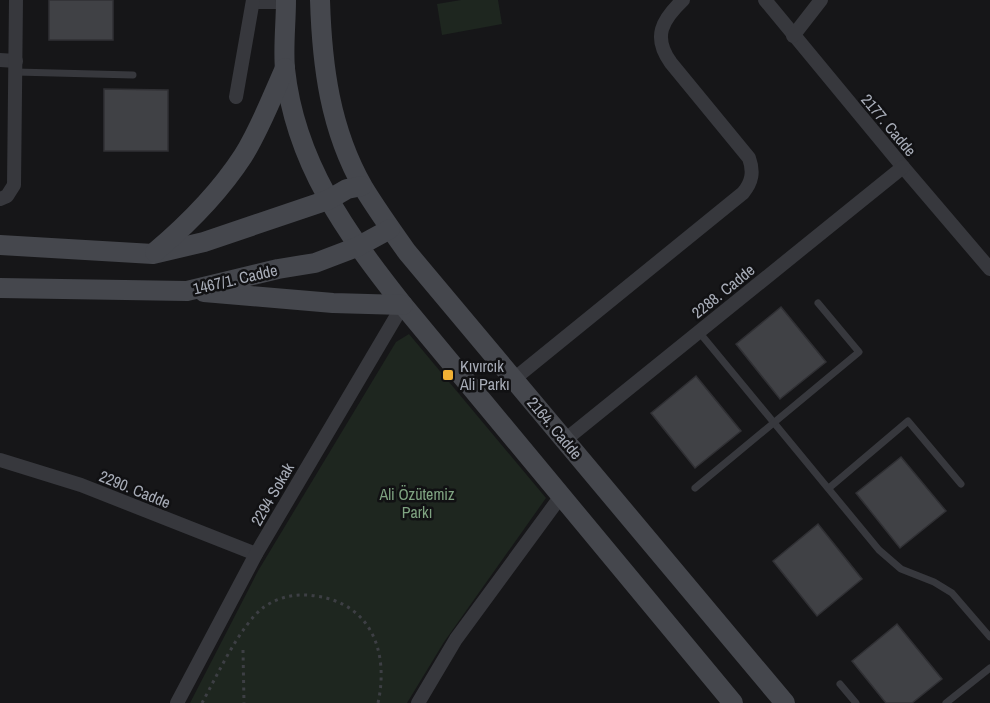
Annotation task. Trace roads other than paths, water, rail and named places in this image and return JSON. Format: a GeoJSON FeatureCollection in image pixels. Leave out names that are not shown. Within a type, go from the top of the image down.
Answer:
{"type":"FeatureCollection","features":[{"type":"Feature","properties":{"kind":"main road","name":"2164. Cadde"},"geometry":{"type":"LineString","coordinates":[[320,0],[323,60],[331,108],[344,148],[363,186],[390,229],[785,703]]}},
{"type":"Feature","properties":{"kind":"main road"},"geometry":{"type":"LineString","coordinates":[[286,1],[285,68],[293,113],[308,158],[328,200],[357,247],[733,703]]}},
{"type":"Feature","properties":{"kind":"main road"},"geometry":{"type":"LineString","coordinates":[[153,254],[204,207],[243,156],[285,68]]}},
{"type":"Feature","properties":{"kind":"main road"},"geometry":{"type":"LineString","coordinates":[[0,245],[153,254],[204,242],[328,200],[347,189],[363,186]]}},
{"type":"Feature","properties":{"kind":"main road","name":"1467/1. Cadde"},"geometry":{"type":"LineString","coordinates":[[0,288],[187,291],[278,269],[315,263],[357,247],[390,229]]}},
{"type":"Feature","properties":{"kind":"main road"},"geometry":{"type":"LineString","coordinates":[[187,291],[333,303],[403,305]]}},
{"type":"Feature","properties":{"kind":"street"},"geometry":{"type":"LineString","coordinates":[[0,199],[7,196],[14,185],[16,0]]}},
{"type":"Feature","properties":{"kind":"street"},"geometry":{"type":"LineString","coordinates":[[513,379],[744,193],[748,187],[753,172],[749,158],[671,63],[662,47],[662,29],[665,20],[683,0]]}},
{"type":"Feature","properties":{"kind":"street","name":"2177. Cadde"},"geometry":{"type":"LineString","coordinates":[[765,0],[990,269]]}},
{"type":"Feature","properties":{"kind":"street"},"geometry":{"type":"LineString","coordinates":[[793,36],[821,0]]}},
{"type":"Feature","properties":{"kind":"street"},"geometry":{"type":"LineString","coordinates":[[236,97],[253,1],[286,1]]}},
{"type":"Feature","properties":{"kind":"street"},"geometry":{"type":"LineString","coordinates":[[0,60],[16,67]]}},
{"type":"Feature","properties":{"kind":"street","name":"2288. Cadde"},"geometry":{"type":"LineString","coordinates":[[565,440],[903,167]]}},
{"type":"Feature","properties":{"kind":"street","name":"2294 Sokak"},"geometry":{"type":"LineString","coordinates":[[177,703],[256,554],[403,305]]}},
{"type":"Feature","properties":{"kind":"street","name":"2290. Cadde"},"geometry":{"type":"LineString","coordinates":[[0,460],[81,485],[256,554]]}},
{"type":"Feature","properties":{"kind":"street"},"geometry":{"type":"LineString","coordinates":[[418,703],[456,639],[561,496]]}},
{"type":"Feature","properties":{"kind":"lane"},"geometry":{"type":"LineString","coordinates":[[16,67],[133,75]]}},
{"type":"Feature","properties":{"kind":"lane"},"geometry":{"type":"LineString","coordinates":[[695,488],[859,352],[818,303]]}},
{"type":"Feature","properties":{"kind":"lane"},"geometry":{"type":"LineString","coordinates":[[699,332],[889,561],[952,593],[990,637]]}},
{"type":"Feature","properties":{"kind":"lane"},"geometry":{"type":"LineString","coordinates":[[829,488],[908,421],[961,484]]}},
{"type":"Feature","properties":{"kind":"lane"},"geometry":{"type":"LineString","coordinates":[[946,703],[990,669]]}},
{"type":"Feature","properties":{"kind":"lane"},"geometry":{"type":"LineString","coordinates":[[840,684],[856,703]]}},
{"type":"Feature","properties":{"kind":"place","name":"Kıvırcık Ali Parkı"},"geometry":{"type":"Point","coordinates":[448,375]}},
{"type":"Feature","properties":{"kind":"park label","name":"Ali Özütemiz Parkı"},"geometry":{"type":"Point","coordinates":[417,503]}}]}
